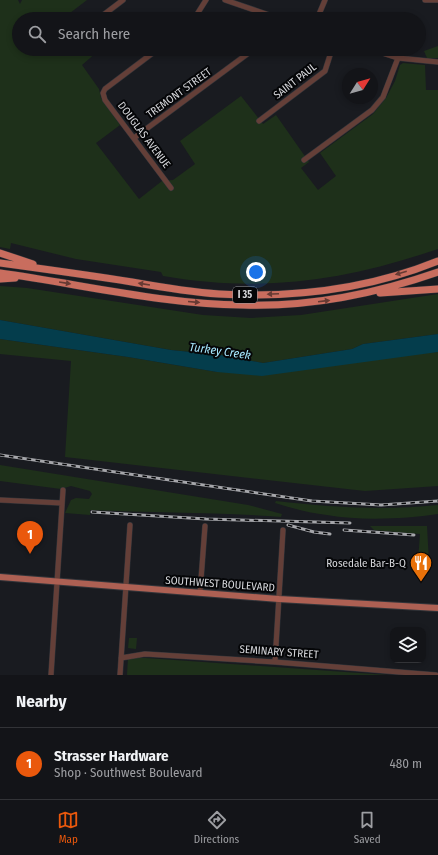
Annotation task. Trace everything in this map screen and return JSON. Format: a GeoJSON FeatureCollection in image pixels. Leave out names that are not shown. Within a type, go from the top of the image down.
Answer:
{"type":"FeatureCollection","features":[{"type":"Feature","properties":{"kind":"highway"},"geometry":{"type":"LineString","coordinates":[[0,253],[49,269]]}},
{"type":"Feature","properties":{"kind":"highway","name":"I 35"},"geometry":{"type":"LineString","coordinates":[[0,263],[49,269],[189,291],[217,294],[271,294],[348,286],[401,274],[438,260]]}},
{"type":"Feature","properties":{"kind":"highway","name":"I 35"},"geometry":{"type":"LineString","coordinates":[[0,273],[184,301],[242,305],[307,303],[365,293],[438,272]]}},
{"type":"Feature","properties":{"kind":"highway"},"geometry":{"type":"LineString","coordinates":[[0,279],[27,277]]}},
{"type":"Feature","properties":{"kind":"highway"},"geometry":{"type":"LineString","coordinates":[[365,293],[438,289]]}},
{"type":"Feature","properties":{"kind":"main road","name":"SOUTHWEST BOULEVARD"},"geometry":{"type":"LineString","coordinates":[[0,577],[279,599],[438,608]]}},
{"type":"Feature","properties":{"kind":"street"},"geometry":{"type":"LineString","coordinates":[[107,12],[123,0]]}},
{"type":"Feature","properties":{"kind":"street"},"geometry":{"type":"LineString","coordinates":[[198,12],[206,0]]}},
{"type":"Feature","properties":{"kind":"street"},"geometry":{"type":"LineString","coordinates":[[225,0],[254,12]]}},
{"type":"Feature","properties":{"kind":"street"},"geometry":{"type":"LineString","coordinates":[[319,12],[325,0]]}},
{"type":"Feature","properties":{"kind":"street"},"geometry":{"type":"LineString","coordinates":[[425,0],[438,0]]}},
{"type":"Feature","properties":{"kind":"street","name":"DOUGLAS AVENUE"},"geometry":{"type":"LineString","coordinates":[[149,56],[105,89],[103,93],[105,100],[171,188]]}},
{"type":"Feature","properties":{"kind":"street","name":"TREMONT STREET"},"geometry":{"type":"LineString","coordinates":[[134,138],[245,56]]}},
{"type":"Feature","properties":{"kind":"street","name":"SAINT PAUL"},"geometry":{"type":"LineString","coordinates":[[259,121],[325,71],[330,56]]}},
{"type":"Feature","properties":{"kind":"street"},"geometry":{"type":"LineString","coordinates":[[392,56],[438,62]]}},
{"type":"Feature","properties":{"kind":"street"},"geometry":{"type":"LineString","coordinates":[[304,160],[372,110],[383,97],[398,58]]}},
{"type":"Feature","properties":{"kind":"street"},"geometry":{"type":"LineString","coordinates":[[51,675],[63,490]]}},
{"type":"Feature","properties":{"kind":"street"},"geometry":{"type":"LineString","coordinates":[[0,500],[62,503]]}},
{"type":"Feature","properties":{"kind":"street"},"geometry":{"type":"LineString","coordinates":[[120,675],[130,524]]}},
{"type":"Feature","properties":{"kind":"street"},"geometry":{"type":"LineString","coordinates":[[200,593],[205,526]]}},
{"type":"Feature","properties":{"kind":"street"},"geometry":{"type":"LineString","coordinates":[[275,662],[283,530]]}},
{"type":"Feature","properties":{"kind":"street","name":"SEMINARY STREET"},"geometry":{"type":"LineString","coordinates":[[121,658],[145,654],[275,662],[436,675]]}},
{"type":"Feature","properties":{"kind":"green space"},"geometry":{"type":"Polygon","coordinates":[[[0,0],[18,0],[20,4],[22,0],[87,0],[71,12],[12,12],[12,56],[92,56],[82,65],[99,89],[101,98],[120,125],[96,143],[139,199],[162,181],[173,180],[195,164],[180,141],[241,96],[263,124],[276,115],[309,162],[301,168],[318,190],[336,176],[320,153],[373,114],[386,98],[395,81],[400,65],[403,63],[425,65],[426,90],[438,90],[438,249],[369,269],[336,276],[302,281],[235,283],[199,281],[163,276],[161,272],[76,259],[11,243],[10,249],[0,247],[0,0]]]}},
{"type":"Feature","properties":{"kind":"green space"},"geometry":{"type":"Polygon","coordinates":[[[438,46],[438,58],[427,58],[426,50],[438,46]]]}},
{"type":"Feature","properties":{"kind":"green space"},"geometry":{"type":"Polygon","coordinates":[[[0,286],[27,288],[203,315],[251,318],[301,315],[438,294],[438,334],[363,344],[352,349],[263,363],[221,355],[171,350],[0,320],[0,286]]]}},
{"type":"Feature","properties":{"kind":"green space"},"geometry":{"type":"Polygon","coordinates":[[[0,339],[128,357],[217,372],[438,352],[438,486],[365,491],[65,457],[71,361],[0,354],[0,339]]]}},
{"type":"Feature","properties":{"kind":"green space"},"geometry":{"type":"Polygon","coordinates":[[[0,465],[248,505],[282,514],[281,517],[233,514],[90,510],[90,515],[65,513],[71,500],[76,498],[89,499],[92,494],[90,491],[71,486],[61,489],[0,481],[0,465]]]}},
{"type":"Feature","properties":{"kind":"green space"},"geometry":{"type":"Polygon","coordinates":[[[276,501],[357,508],[397,508],[438,505],[438,514],[368,519],[340,517],[307,512],[275,503],[276,501]]]}},
{"type":"Feature","properties":{"kind":"green space"},"geometry":{"type":"Polygon","coordinates":[[[370,526],[427,526],[429,562],[418,561],[420,534],[374,530],[370,526]]]}},
{"type":"Feature","properties":{"kind":"green space"},"geometry":{"type":"Polygon","coordinates":[[[129,638],[137,638],[136,649],[128,648],[129,638]]]}},
{"type":"Feature","properties":{"kind":"green space"},"geometry":{"type":"Polygon","coordinates":[[[128,658],[146,658],[387,675],[127,675],[128,658]]]}},
{"type":"Feature","properties":{"kind":"water"},"geometry":{"type":"Polygon","coordinates":[[[0,320],[171,350],[221,355],[263,363],[352,349],[363,344],[438,334],[438,352],[262,376],[217,372],[128,357],[0,339],[0,320]]]}},
{"type":"Feature","properties":{"kind":"railway"},"geometry":{"type":"LineString","coordinates":[[0,455],[312,501],[381,505],[438,501]]}},
{"type":"Feature","properties":{"kind":"railway"},"geometry":{"type":"LineString","coordinates":[[92,512],[206,519],[350,523]]}},
{"type":"Feature","properties":{"kind":"railway"},"geometry":{"type":"LineString","coordinates":[[288,525],[314,532],[330,534]]}},
{"type":"Feature","properties":{"kind":"railway"},"geometry":{"type":"LineString","coordinates":[[344,530],[414,535]]}},
{"type":"Feature","properties":{"kind":"place","name":"Strasser Hardware"},"geometry":{"type":"Point","coordinates":[30,554]}},
{"type":"Feature","properties":{"kind":"place","name":"Rosedale Bar-B-Q"},"geometry":{"type":"Point","coordinates":[421,582]}},
{"type":"Feature","properties":{"kind":"water label","name":"Turkey Creek"},"geometry":{"type":"Point","coordinates":[220,351]}}]}
